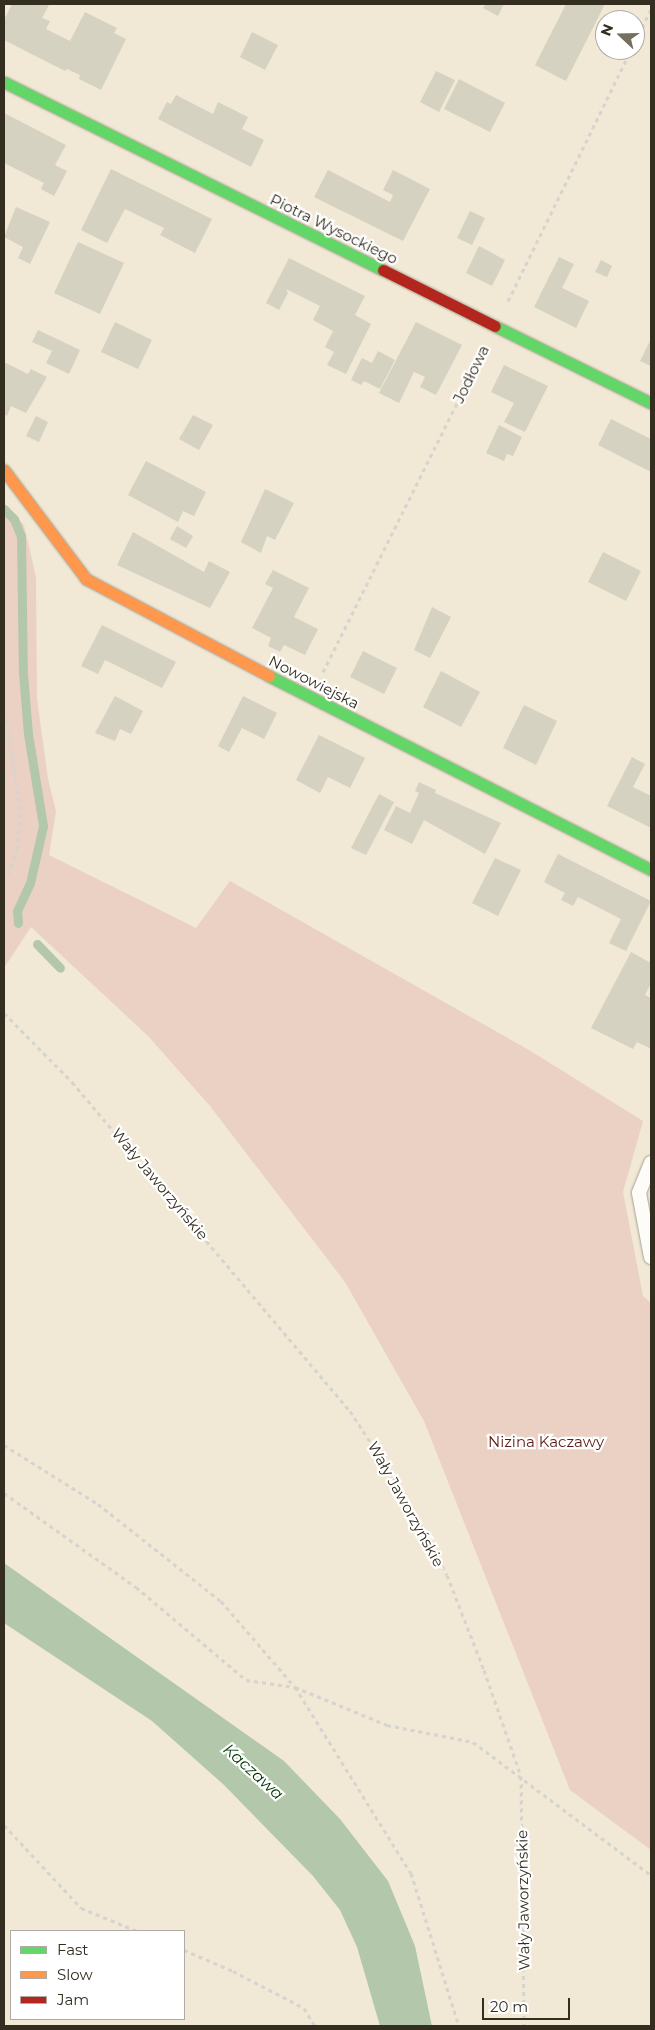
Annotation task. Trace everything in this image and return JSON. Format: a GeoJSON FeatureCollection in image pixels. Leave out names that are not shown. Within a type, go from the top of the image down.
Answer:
{"type":"FeatureCollection","features":[{"type":"Feature","properties":{"kind":"street","name":"Piotra Wysockiego"},"geometry":{"type":"LineString","coordinates":[[4,82],[496,325],[651,404]]}},
{"type":"Feature","properties":{"kind":"street","name":"Nowowiejska"},"geometry":{"type":"LineString","coordinates":[[4,470],[86,579],[310,698],[651,870]]}},
{"type":"Feature","properties":{"kind":"lane"},"geometry":{"type":"LineString","coordinates":[[651,1163],[640,1193],[651,1257]]}},
{"type":"Feature","properties":{"kind":"path"},"geometry":{"type":"LineString","coordinates":[[645,21],[651,9]]}},
{"type":"Feature","properties":{"kind":"path","name":"Jodłowa"},"geometry":{"type":"LineString","coordinates":[[310,698],[626,60]]}},
{"type":"Feature","properties":{"kind":"path"},"geometry":{"type":"LineString","coordinates":[[4,703],[21,814],[17,848],[4,885]]}},
{"type":"Feature","properties":{"kind":"path","name":"Wały Jaworzyńskie"},"geometry":{"type":"LineString","coordinates":[[4,1013],[72,1082],[159,1181],[350,1411],[378,1450],[446,1575],[484,1670],[521,1776],[524,2026]]}},
{"type":"Feature","properties":{"kind":"path"},"geometry":{"type":"LineString","coordinates":[[4,1445],[98,1504],[221,1601],[294,1688],[410,1873],[459,2026]]}},
{"type":"Feature","properties":{"kind":"path"},"geometry":{"type":"LineString","coordinates":[[4,1493],[136,1587],[246,1680],[294,1688],[388,1725],[473,1742],[651,1875]]}},
{"type":"Feature","properties":{"kind":"path"},"geometry":{"type":"LineString","coordinates":[[4,1825],[81,1908],[135,1930]]}},
{"type":"Feature","properties":{"kind":"path"},"geometry":{"type":"LineString","coordinates":[[185,1950],[233,1971],[304,2008],[315,2026]]}},
{"type":"Feature","properties":{"kind":"green space","name":"Nizina Kaczawy"},"geometry":{"type":"Polygon","coordinates":[[[4,505],[24,525],[36,577],[37,699],[48,779],[56,811],[49,855],[196,928],[230,881],[529,1050],[643,1121],[623,1192],[643,1296],[651,1303],[651,1850],[570,1790],[424,1421],[345,1282],[210,1106],[148,1036],[31,927],[4,968],[4,505]]]}},
{"type":"Feature","properties":{"kind":"water","name":"Kaczawa"},"geometry":{"type":"Polygon","coordinates":[[[4,1563],[284,1761],[340,1819],[388,1881],[415,1946],[432,2026],[380,2026],[357,1947],[340,1910],[313,1876],[224,1785],[152,1721],[4,1623],[4,1563]]]}},
{"type":"Feature","properties":{"kind":"building"},"geometry":{"type":"Polygon","coordinates":[[[12,4],[49,5],[42,18],[50,21],[46,29],[70,41],[85,12],[117,28],[114,33],[126,39],[101,90],[79,79],[80,75],[67,69],[65,71],[4,40],[4,20],[12,4]]]}},
{"type":"Feature","properties":{"kind":"building"},"geometry":{"type":"Polygon","coordinates":[[[486,4],[504,4],[498,16],[483,8],[486,4]]]}},
{"type":"Feature","properties":{"kind":"building"},"geometry":{"type":"Polygon","coordinates":[[[566,4],[605,4],[602,10],[595,10],[595,24],[566,81],[535,65],[566,4]]]}},
{"type":"Feature","properties":{"kind":"building"},"geometry":{"type":"Polygon","coordinates":[[[252,32],[278,45],[265,70],[240,57],[252,32]]]}},
{"type":"Feature","properties":{"kind":"building"},"geometry":{"type":"Polygon","coordinates":[[[436,71],[455,80],[439,112],[420,102],[436,71]]]}},
{"type":"Feature","properties":{"kind":"building"},"geometry":{"type":"Polygon","coordinates":[[[459,79],[505,103],[490,132],[444,109],[459,79]]]}},
{"type":"Feature","properties":{"kind":"building"},"geometry":{"type":"Polygon","coordinates":[[[176,95],[213,114],[218,102],[248,117],[242,129],[264,140],[251,167],[158,119],[167,102],[171,104],[176,95]]]}},
{"type":"Feature","properties":{"kind":"building"},"geometry":{"type":"Polygon","coordinates":[[[4,113],[66,145],[55,165],[67,171],[54,196],[41,189],[44,183],[4,163],[4,113]]]}},
{"type":"Feature","properties":{"kind":"building"},"geometry":{"type":"Polygon","coordinates":[[[111,169],[212,219],[195,253],[160,235],[164,228],[125,209],[107,243],[81,230],[111,169]]]}},
{"type":"Feature","properties":{"kind":"building"},"geometry":{"type":"Polygon","coordinates":[[[328,170],[390,202],[393,195],[383,190],[393,170],[430,189],[403,241],[314,197],[328,170]]]}},
{"type":"Feature","properties":{"kind":"building"},"geometry":{"type":"Polygon","coordinates":[[[16,207],[50,222],[30,264],[18,258],[23,247],[4,237],[16,207]]]}},
{"type":"Feature","properties":{"kind":"building"},"geometry":{"type":"Polygon","coordinates":[[[470,211],[485,218],[472,245],[457,238],[470,211]]]}},
{"type":"Feature","properties":{"kind":"building"},"geometry":{"type":"Polygon","coordinates":[[[78,242],[124,263],[100,314],[54,293],[78,242]]]}},
{"type":"Feature","properties":{"kind":"building"},"geometry":{"type":"Polygon","coordinates":[[[479,246],[505,260],[492,286],[466,273],[479,246]]]}},
{"type":"Feature","properties":{"kind":"building"},"geometry":{"type":"Polygon","coordinates":[[[559,257],[574,264],[562,288],[589,301],[576,328],[534,307],[559,257]]]}},
{"type":"Feature","properties":{"kind":"building"},"geometry":{"type":"Polygon","coordinates":[[[289,258],[365,296],[355,315],[371,324],[346,374],[327,365],[334,352],[325,347],[333,331],[313,320],[320,306],[286,289],[288,293],[279,310],[266,303],[289,258]]]}},
{"type":"Feature","properties":{"kind":"building"},"geometry":{"type":"Polygon","coordinates":[[[601,260],[612,266],[607,277],[595,272],[601,260]]]}},
{"type":"Feature","properties":{"kind":"building"},"geometry":{"type":"Polygon","coordinates":[[[115,322],[152,340],[138,369],[101,352],[115,322]]]}},
{"type":"Feature","properties":{"kind":"building"},"geometry":{"type":"Polygon","coordinates":[[[416,322],[462,345],[436,395],[420,387],[425,377],[414,372],[399,403],[379,393],[416,322]]]}},
{"type":"Feature","properties":{"kind":"building"},"geometry":{"type":"Polygon","coordinates":[[[38,330],[80,350],[69,374],[46,363],[52,351],[32,342],[38,330]]]}},
{"type":"Feature","properties":{"kind":"building"},"geometry":{"type":"Polygon","coordinates":[[[651,339],[651,366],[640,361],[651,339]]]}},
{"type":"Feature","properties":{"kind":"building"},"geometry":{"type":"Polygon","coordinates":[[[378,351],[395,360],[380,389],[364,381],[361,385],[351,380],[362,358],[372,363],[378,351]]]}},
{"type":"Feature","properties":{"kind":"building"},"geometry":{"type":"Polygon","coordinates":[[[4,362],[28,374],[31,369],[47,377],[26,413],[11,406],[7,416],[4,414],[4,362]]]}},
{"type":"Feature","properties":{"kind":"building"},"geometry":{"type":"Polygon","coordinates":[[[504,365],[548,386],[525,432],[504,422],[514,403],[491,392],[504,365]]]}},
{"type":"Feature","properties":{"kind":"building"},"geometry":{"type":"Polygon","coordinates":[[[193,415],[213,425],[199,450],[179,439],[193,415]]]}},
{"type":"Feature","properties":{"kind":"building"},"geometry":{"type":"Polygon","coordinates":[[[36,416],[48,422],[39,442],[26,436],[36,416]]]}},
{"type":"Feature","properties":{"kind":"building"},"geometry":{"type":"Polygon","coordinates":[[[611,419],[651,439],[651,472],[598,445],[611,419]]]}},
{"type":"Feature","properties":{"kind":"building"},"geometry":{"type":"Polygon","coordinates":[[[499,425],[522,437],[513,456],[507,454],[504,461],[486,453],[499,425]]]}},
{"type":"Feature","properties":{"kind":"building"},"geometry":{"type":"Polygon","coordinates":[[[146,461],[206,492],[194,516],[183,511],[178,522],[128,495],[146,461]]]}},
{"type":"Feature","properties":{"kind":"building"},"geometry":{"type":"Polygon","coordinates":[[[265,489],[294,503],[275,540],[267,536],[261,553],[241,542],[265,489]]]}},
{"type":"Feature","properties":{"kind":"building"},"geometry":{"type":"Polygon","coordinates":[[[177,526],[193,536],[186,548],[170,539],[177,526]]]}},
{"type":"Feature","properties":{"kind":"building"},"geometry":{"type":"Polygon","coordinates":[[[133,532],[204,572],[209,561],[230,572],[210,608],[117,565],[133,532]]]}},
{"type":"Feature","properties":{"kind":"building"},"geometry":{"type":"Polygon","coordinates":[[[603,552],[641,571],[626,601],[588,582],[603,552]]]}},
{"type":"Feature","properties":{"kind":"building"},"geometry":{"type":"Polygon","coordinates":[[[273,570],[309,588],[294,617],[318,629],[305,655],[284,645],[280,652],[268,646],[271,638],[252,628],[273,588],[265,584],[273,570]]]}},
{"type":"Feature","properties":{"kind":"building"},"geometry":{"type":"Polygon","coordinates":[[[432,607],[451,617],[430,658],[414,650],[432,607]]]}},
{"type":"Feature","properties":{"kind":"building"},"geometry":{"type":"Polygon","coordinates":[[[102,625],[176,662],[162,688],[105,660],[98,674],[81,666],[102,625]]]}},
{"type":"Feature","properties":{"kind":"building"},"geometry":{"type":"Polygon","coordinates":[[[363,651],[397,668],[384,694],[350,677],[363,651]]]}},
{"type":"Feature","properties":{"kind":"building"},"geometry":{"type":"Polygon","coordinates":[[[441,671],[480,692],[461,727],[423,707],[441,671]]]}},
{"type":"Feature","properties":{"kind":"building"},"geometry":{"type":"Polygon","coordinates":[[[115,696],[143,711],[131,734],[120,729],[115,741],[95,733],[115,696]]]}},
{"type":"Feature","properties":{"kind":"building"},"geometry":{"type":"Polygon","coordinates":[[[243,696],[277,713],[264,739],[242,728],[229,752],[218,746],[243,696]]]}},
{"type":"Feature","properties":{"kind":"building"},"geometry":{"type":"Polygon","coordinates":[[[524,705],[557,721],[536,765],[503,748],[524,705]]]}},
{"type":"Feature","properties":{"kind":"building"},"geometry":{"type":"Polygon","coordinates":[[[319,735],[365,758],[350,788],[328,777],[320,793],[296,780],[319,735]]]}},
{"type":"Feature","properties":{"kind":"building"},"geometry":{"type":"Polygon","coordinates":[[[632,757],[645,764],[633,787],[651,796],[651,828],[607,806],[632,757]]]}},
{"type":"Feature","properties":{"kind":"building"},"geometry":{"type":"Polygon","coordinates":[[[419,782],[436,790],[435,793],[501,823],[485,854],[424,820],[412,844],[384,830],[396,806],[410,813],[419,793],[415,791],[419,782]]]}},
{"type":"Feature","properties":{"kind":"building"},"geometry":{"type":"Polygon","coordinates":[[[379,794],[394,802],[366,855],[351,848],[379,794]]]}},
{"type":"Feature","properties":{"kind":"building"},"geometry":{"type":"Polygon","coordinates":[[[558,854],[651,901],[626,951],[609,943],[621,919],[578,897],[573,906],[561,900],[565,893],[544,882],[558,854]]]}},
{"type":"Feature","properties":{"kind":"building"},"geometry":{"type":"Polygon","coordinates":[[[495,858],[521,870],[498,916],[472,903],[495,858]]]}},
{"type":"Feature","properties":{"kind":"building"},"geometry":{"type":"Polygon","coordinates":[[[631,952],[651,963],[651,983],[645,995],[651,998],[651,1049],[637,1042],[633,1049],[591,1028],[631,952]]]}},
{"type":"Feature","properties":{"kind":"waterway"},"geometry":{"type":"LineString","coordinates":[[4,509],[14,519],[21,536],[23,673],[28,734],[43,826],[30,883],[17,911],[18,923]]}},
{"type":"Feature","properties":{"kind":"waterway"},"geometry":{"type":"LineString","coordinates":[[37,944],[60,968]]}},
{"type":"Feature","properties":{"kind":"traffic: fast"},"geometry":{"type":"LineString","coordinates":[[4,82],[383,270]]}},
{"type":"Feature","properties":{"kind":"traffic: fast"},"geometry":{"type":"LineString","coordinates":[[495,326],[651,403]]}},
{"type":"Feature","properties":{"kind":"traffic: fast"},"geometry":{"type":"LineString","coordinates":[[269,676],[651,870]]}},
{"type":"Feature","properties":{"kind":"traffic: slow"},"geometry":{"type":"LineString","coordinates":[[4,470],[86,579],[269,676]]}},
{"type":"Feature","properties":{"kind":"traffic: jam"},"geometry":{"type":"LineString","coordinates":[[383,270],[495,326]]}}]}
